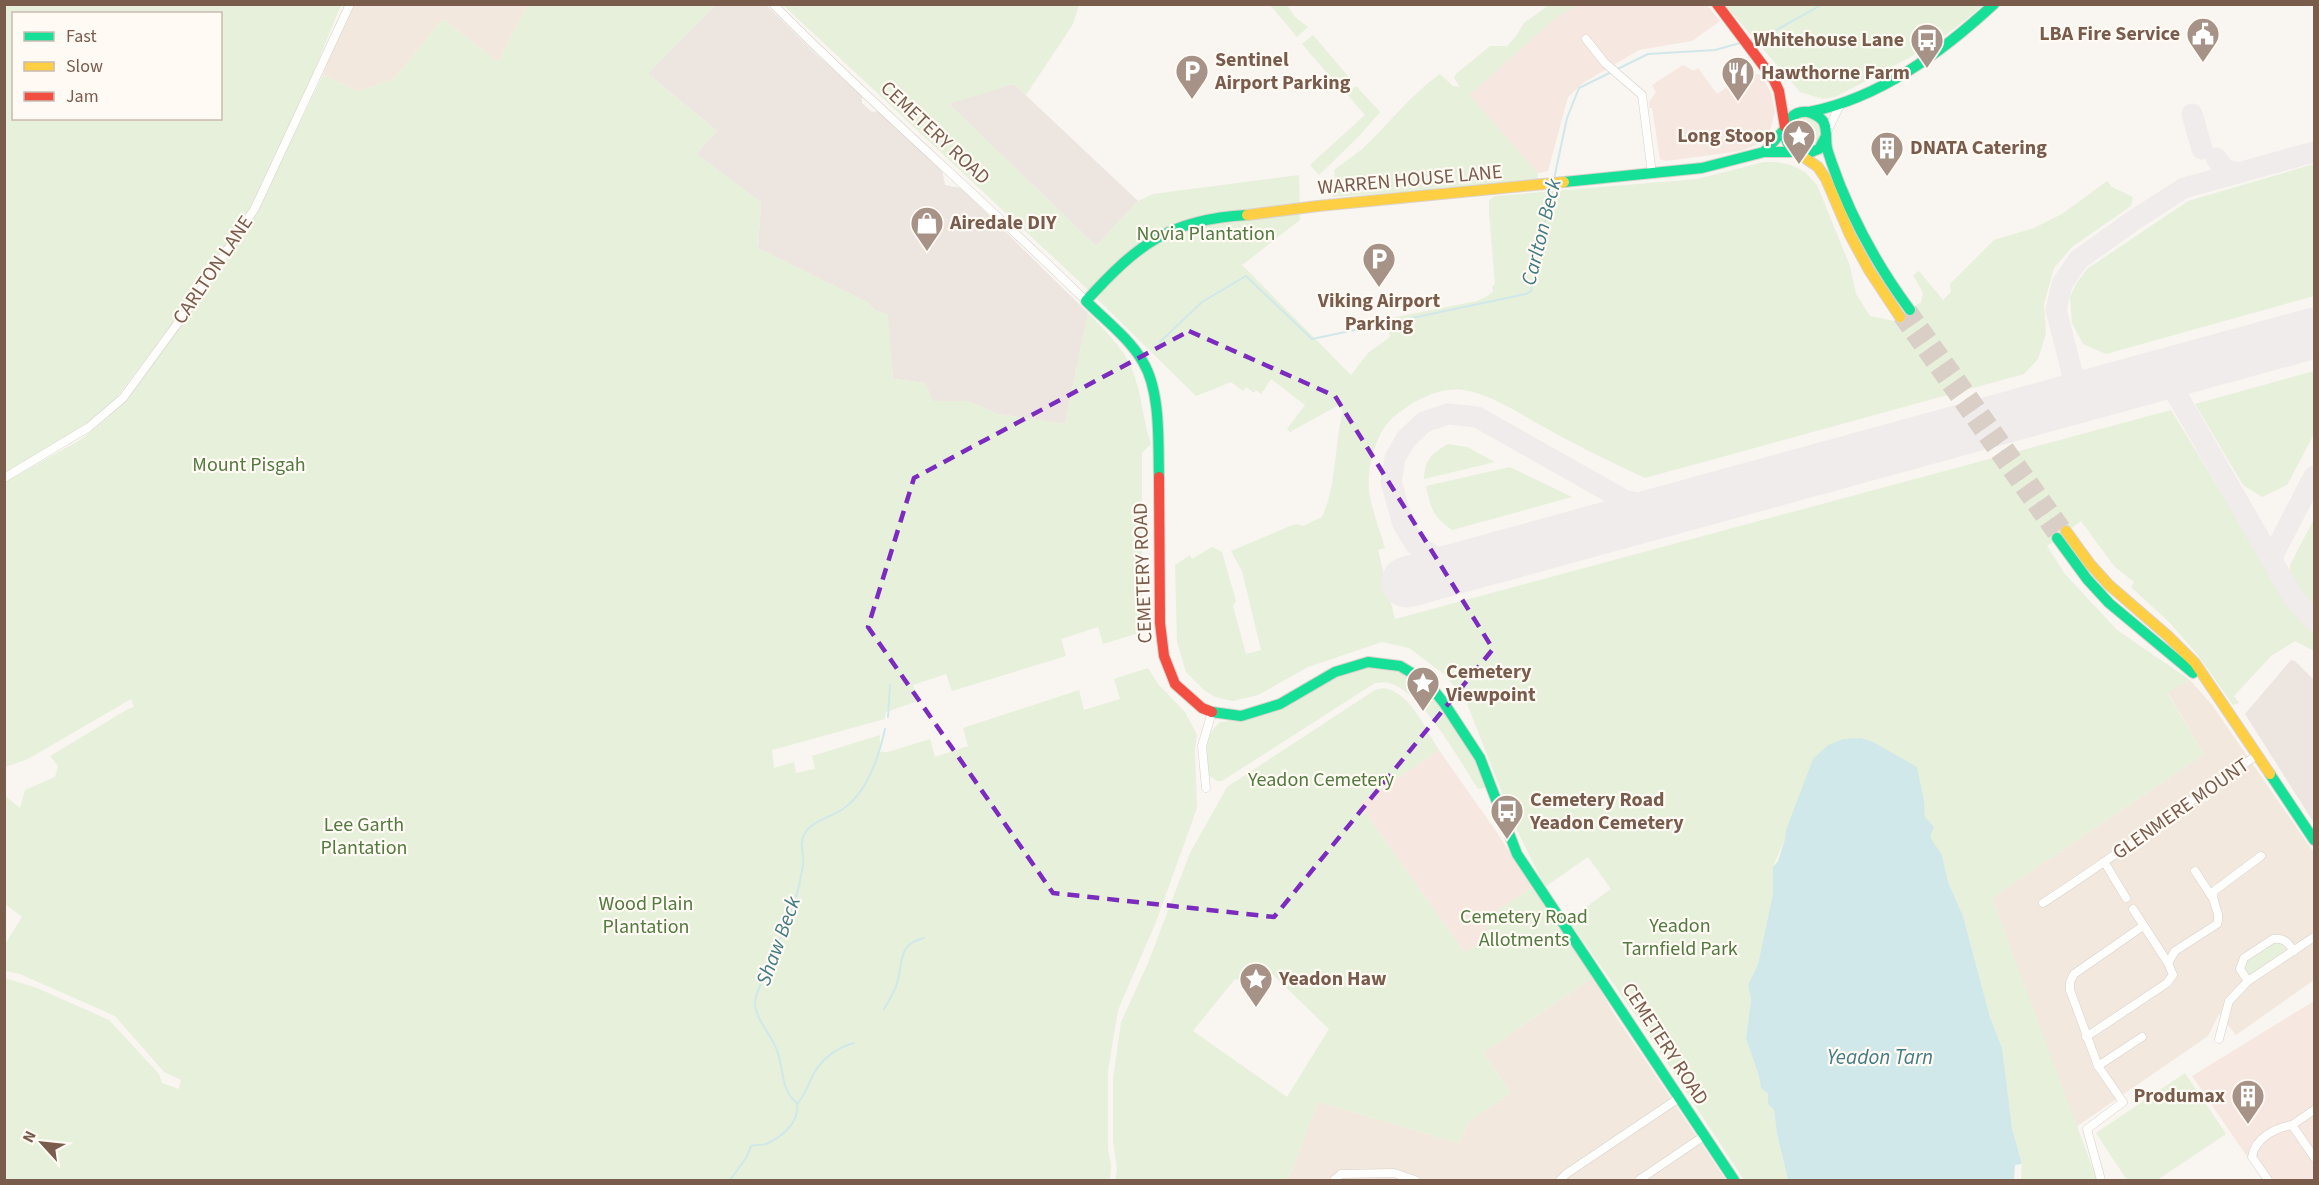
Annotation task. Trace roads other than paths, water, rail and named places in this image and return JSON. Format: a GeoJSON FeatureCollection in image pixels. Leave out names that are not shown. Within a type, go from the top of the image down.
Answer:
{"type":"FeatureCollection","features":[{"type":"Feature","properties":{"kind":"main road"},"geometry":{"type":"LineString","coordinates":[[1717,4],[1763,64],[1779,91],[1786,140],[1797,152],[1818,167],[1855,233],[1910,310]]}},
{"type":"Feature","properties":{"kind":"main road"},"geometry":{"type":"LineString","coordinates":[[1764,152],[1794,115],[1840,105],[1923,63],[1970,28],[1995,4]]}},
{"type":"Feature","properties":{"kind":"main road"},"geometry":{"type":"LineString","coordinates":[[1779,91],[1823,121],[1831,160],[1869,270],[1900,317]]}},
{"type":"Feature","properties":{"kind":"main road"},"geometry":{"type":"LineString","coordinates":[[1797,152],[1812,153],[1824,143],[1826,135]]}},
{"type":"Feature","properties":{"kind":"main road","name":"WARREN HOUSE LANE"},"geometry":{"type":"LineString","coordinates":[[1086,301],[1118,267],[1151,241],[1184,224],[1210,217],[1269,214],[1318,206],[1652,174],[1702,168],[1764,152],[1797,152]]}},
{"type":"Feature","properties":{"kind":"main road","name":"CEMETERY ROAD"},"geometry":{"type":"LineString","coordinates":[[1086,301],[1130,345],[1144,363],[1152,384],[1157,418],[1160,613],[1164,656],[1175,684],[1202,708],[1212,712],[1241,716],[1280,704],[1335,672],[1368,662],[1400,666],[1427,682],[1444,703],[1480,758],[1516,854],[1622,1009],[1734,1180]]}},
{"type":"Feature","properties":{"kind":"main road"},"geometry":{"type":"LineString","coordinates":[[2066,531],[2109,585],[2175,642],[2195,663],[2314,840]]}},
{"type":"Feature","properties":{"kind":"main road"},"geometry":{"type":"LineString","coordinates":[[2057,538],[2087,579],[2109,603],[2213,689]]}},
{"type":"Feature","properties":{"kind":"street","name":"CARLTON LANE"},"geometry":{"type":"LineString","coordinates":[[4,478],[88,428],[123,398],[191,305],[255,208],[350,4]]}},
{"type":"Feature","properties":{"kind":"street","name":"CEMETERY ROAD"},"geometry":{"type":"LineString","coordinates":[[773,4],[870,98],[1007,223],[1086,301]]}},
{"type":"Feature","properties":{"kind":"street"},"geometry":{"type":"LineString","coordinates":[[1586,39],[1605,63],[1642,94],[1652,174]]}},
{"type":"Feature","properties":{"kind":"street"},"geometry":{"type":"LineString","coordinates":[[1826,135],[1840,105]]}},
{"type":"Feature","properties":{"kind":"street"},"geometry":{"type":"LineString","coordinates":[[1206,788],[1202,746],[1212,712]]}},
{"type":"Feature","properties":{"kind":"street","name":"GLENMERE MOUNT"},"geometry":{"type":"LineString","coordinates":[[2043,903],[2105,863],[2257,755]]}},
{"type":"Feature","properties":{"kind":"street"},"geometry":{"type":"LineString","coordinates":[[2212,897],[2214,891],[2261,856]]}},
{"type":"Feature","properties":{"kind":"street","name":"GLENMERE MOUNT"},"geometry":{"type":"LineString","coordinates":[[2105,863],[2126,898]]}},
{"type":"Feature","properties":{"kind":"street"},"geometry":{"type":"LineString","coordinates":[[2168,963],[2175,951],[2217,924],[2219,913],[2212,897],[2195,871]]}},
{"type":"Feature","properties":{"kind":"street"},"geometry":{"type":"LineString","coordinates":[[2086,1037],[2168,983],[2173,975],[2168,963],[2133,909]]}},
{"type":"Feature","properties":{"kind":"street"},"geometry":{"type":"LineString","coordinates":[[2101,1180],[2087,1129],[2123,1102],[2098,1066],[2070,990],[2071,978],[2143,926]]}},
{"type":"Feature","properties":{"kind":"street"},"geometry":{"type":"LineString","coordinates":[[2219,1039],[2229,1001],[2248,981],[2314,937]]}},
{"type":"Feature","properties":{"kind":"street"},"geometry":{"type":"LineString","coordinates":[[2248,981],[2240,969],[2244,957],[2273,939],[2279,938],[2287,942],[2294,951]]}},
{"type":"Feature","properties":{"kind":"street"},"geometry":{"type":"LineString","coordinates":[[2098,1066],[2142,1037]]}},
{"type":"Feature","properties":{"kind":"street"},"geometry":{"type":"LineString","coordinates":[[1560,1180],[1679,1098]]}},
{"type":"Feature","properties":{"kind":"street"},"geometry":{"type":"LineString","coordinates":[[2268,1180],[2252,1157],[2258,1142],[2277,1128],[2292,1125],[2314,1110]]}},
{"type":"Feature","properties":{"kind":"street"},"geometry":{"type":"LineString","coordinates":[[2292,1125],[2314,1157]]}},
{"type":"Feature","properties":{"kind":"street"},"geometry":{"type":"LineString","coordinates":[[1639,1180],[1704,1136]]}},
{"type":"Feature","properties":{"kind":"street"},"geometry":{"type":"LineString","coordinates":[[1334,1180],[1341,1174],[1394,1173],[1415,1180]]}},
{"type":"Feature","properties":{"kind":"water","name":"Yeadon Tarn"},"geometry":{"type":"Polygon","coordinates":[[[1861,738],[1873,742],[1917,767],[1925,817],[1934,827],[1930,837],[1942,855],[1948,882],[1963,916],[1990,1017],[2002,1048],[2012,1128],[2022,1164],[2015,1165],[2014,1180],[1788,1180],[1774,1110],[1768,1104],[1768,1094],[1761,1088],[1746,1039],[1751,1000],[1748,985],[1758,964],[1773,893],[1773,867],[1778,861],[1786,830],[1813,759],[1828,745],[1844,739],[1861,738]]]}},
{"type":"Feature","properties":{"kind":"waterway","name":"Carlton Beck"},"geometry":{"type":"LineString","coordinates":[[1751,40],[1769,34],[1823,4]]}},
{"type":"Feature","properties":{"kind":"waterway","name":"Carlton Beck"},"geometry":{"type":"LineString","coordinates":[[1554,179],[1567,118],[1579,88],[1648,54],[1715,50],[1740,43]]}},
{"type":"Feature","properties":{"kind":"waterway","name":"Carlton Beck"},"geometry":{"type":"LineString","coordinates":[[1160,342],[1202,302],[1246,276],[1312,339],[1526,294],[1531,291],[1552,187]]}},
{"type":"Feature","properties":{"kind":"waterway","name":"Shaw Beck"},"geometry":{"type":"LineString","coordinates":[[888,717],[890,685]]}},
{"type":"Feature","properties":{"kind":"waterway","name":"Shaw Beck"},"geometry":{"type":"LineString","coordinates":[[730,1180],[746,1158],[751,1146],[766,1144],[778,1137],[789,1128],[796,1116],[797,1103],[785,1085],[779,1055],[760,1020],[755,1002],[771,963],[771,950],[786,927],[793,906],[803,865],[803,837],[812,825],[843,809],[859,793],[876,762],[885,729]]}},
{"type":"Feature","properties":{"kind":"waterway"},"geometry":{"type":"LineString","coordinates":[[884,1009],[896,986],[905,949],[909,944],[924,938]]}},
{"type":"Feature","properties":{"kind":"waterway"},"geometry":{"type":"LineString","coordinates":[[797,1104],[814,1072],[823,1061],[840,1048],[854,1043]]}},
{"type":"Feature","properties":{"kind":"tunnel"},"geometry":{"type":"LineString","coordinates":[[1910,310],[2066,531]]}},
{"type":"Feature","properties":{"kind":"tunnel"},"geometry":{"type":"LineString","coordinates":[[1900,317],[2057,538]]}},
{"type":"Feature","properties":{"kind":"place","name":"LBA Fire Service"},"geometry":{"type":"Point","coordinates":[2203,63]}},
{"type":"Feature","properties":{"kind":"place","name":"Whitehouse Lane"},"geometry":{"type":"Point","coordinates":[1927,69]}},
{"type":"Feature","properties":{"kind":"place","name":"Sentinel Airport Parking"},"geometry":{"type":"Point","coordinates":[1192,100]}},
{"type":"Feature","properties":{"kind":"place","name":"Hawthorne Farm"},"geometry":{"type":"Point","coordinates":[1738,102]}},
{"type":"Feature","properties":{"kind":"place","name":"Long Stoop"},"geometry":{"type":"Point","coordinates":[1799,165]}},
{"type":"Feature","properties":{"kind":"place","name":"DNATA Catering"},"geometry":{"type":"Point","coordinates":[1887,177]}},
{"type":"Feature","properties":{"kind":"place","name":"Airedale DIY"},"geometry":{"type":"Point","coordinates":[927,252]}},
{"type":"Feature","properties":{"kind":"place","name":"Viking Airport Parking"},"geometry":{"type":"Point","coordinates":[1379,288]}},
{"type":"Feature","properties":{"kind":"place","name":"Cemetery Viewpoint"},"geometry":{"type":"Point","coordinates":[1423,712]}},
{"type":"Feature","properties":{"kind":"place","name":"Cemetery Road Yeadon Cemetery"},"geometry":{"type":"Point","coordinates":[1507,840]}},
{"type":"Feature","properties":{"kind":"place","name":"Yeadon Haw"},"geometry":{"type":"Point","coordinates":[1256,1008]}},
{"type":"Feature","properties":{"kind":"place","name":"Produmax"},"geometry":{"type":"Point","coordinates":[2248,1125]}},
{"type":"Feature","properties":{"kind":"park label","name":"Novia Plantation"},"geometry":{"type":"Point","coordinates":[1206,234]}},
{"type":"Feature","properties":{"kind":"park label","name":"Mount Pisgah"},"geometry":{"type":"Point","coordinates":[249,465]}},
{"type":"Feature","properties":{"kind":"park label","name":"Yeadon Cemetery"},"geometry":{"type":"Point","coordinates":[1321,780]}},
{"type":"Feature","properties":{"kind":"park label","name":"Lee Garth Plantation"},"geometry":{"type":"Point","coordinates":[364,836]}},
{"type":"Feature","properties":{"kind":"park label","name":"Wood Plain Plantation"},"geometry":{"type":"Point","coordinates":[646,916]}},
{"type":"Feature","properties":{"kind":"park label","name":"Cemetery Road Allotments"},"geometry":{"type":"Point","coordinates":[1524,928]}},
{"type":"Feature","properties":{"kind":"park label","name":"Yeadon Tarnfield Park"},"geometry":{"type":"Point","coordinates":[1680,938]}}]}
